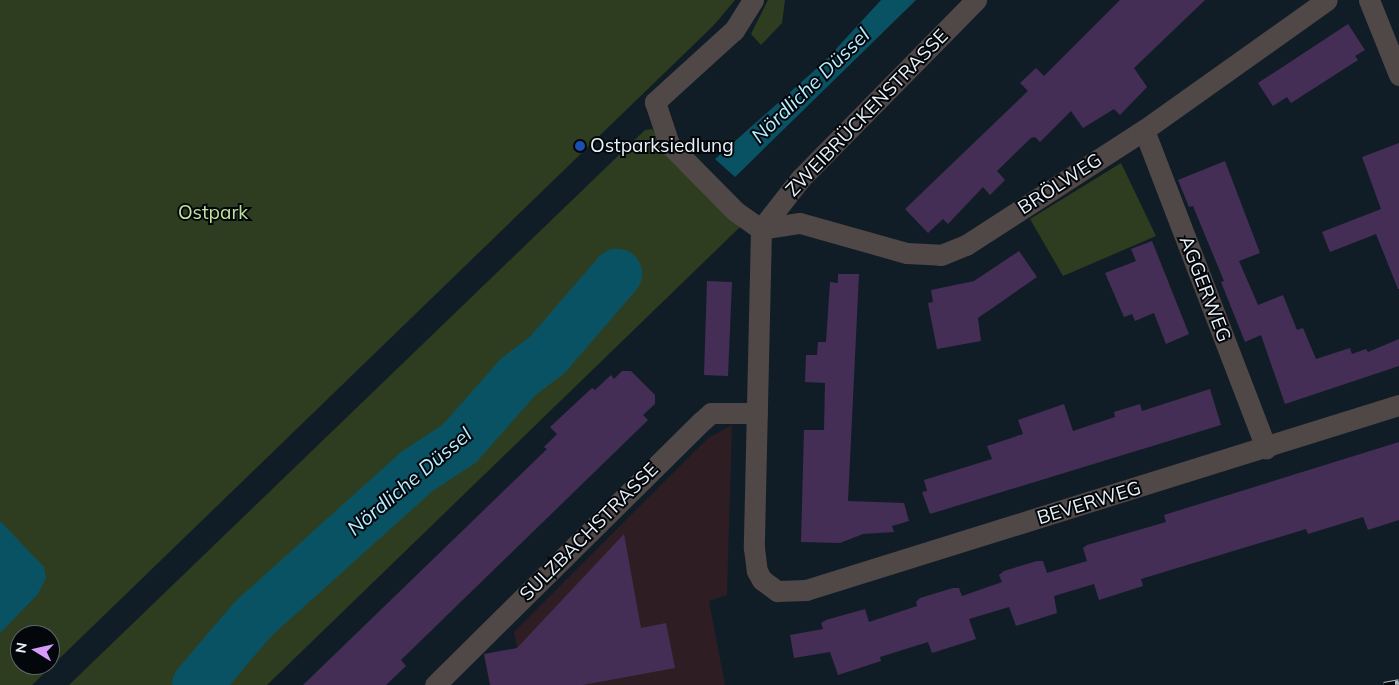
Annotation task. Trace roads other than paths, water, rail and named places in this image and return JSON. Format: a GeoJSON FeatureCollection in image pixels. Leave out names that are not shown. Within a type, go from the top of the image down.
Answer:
{"type":"FeatureCollection","features":[{"type":"Feature","properties":{"kind":"street"},"geometry":{"type":"LineString","coordinates":[[753,0],[734,30],[655,102],[669,144],[751,224],[761,229],[757,413]]}},
{"type":"Feature","properties":{"kind":"street","name":"ZWEIBRÜCKENSTRASSE"},"geometry":{"type":"LineString","coordinates":[[761,229],[801,178],[976,0]]}},
{"type":"Feature","properties":{"kind":"street","name":"BRÖLWEG"},"geometry":{"type":"LineString","coordinates":[[761,229],[800,223],[907,254],[941,255],[966,245],[1144,130],[1327,0]]}},
{"type":"Feature","properties":{"kind":"street"},"geometry":{"type":"LineString","coordinates":[[1369,0],[1399,75]]}},
{"type":"Feature","properties":{"kind":"street","name":"AGGERWEG"},"geometry":{"type":"LineString","coordinates":[[1144,130],[1266,448]]}},
{"type":"Feature","properties":{"kind":"street","name":"BEVERWEG"},"geometry":{"type":"LineString","coordinates":[[757,413],[755,563],[762,580],[777,590],[806,590],[1399,405]]}},
{"type":"Feature","properties":{"kind":"street","name":"SULZBACHSTRASSE"},"geometry":{"type":"LineString","coordinates":[[434,685],[711,413],[757,413]]}},
{"type":"Feature","properties":{"kind":"water"},"geometry":{"type":"Polygon","coordinates":[[[881,0],[916,0],[735,177],[715,159],[825,61],[881,0]]]}},
{"type":"Feature","properties":{"kind":"water"},"geometry":{"type":"Polygon","coordinates":[[[0,521],[44,567],[46,578],[38,594],[0,633],[0,521]]]}},
{"type":"Feature","properties":{"kind":"waterway","name":"Nördliche Düssel"},"geometry":{"type":"LineString","coordinates":[[197,685],[253,619],[416,472],[459,444],[518,377],[548,354],[617,274]]}},
{"type":"Feature","properties":{"kind":"railway"},"geometry":{"type":"LineString","coordinates":[[1384,685],[1399,682]]}},
{"type":"Feature","properties":{"kind":"place","name":"Ostparksiedlung"},"geometry":{"type":"Point","coordinates":[580,146]}},
{"type":"Feature","properties":{"kind":"park label","name":"Ostpark"},"geometry":{"type":"Point","coordinates":[213,213]}}]}
